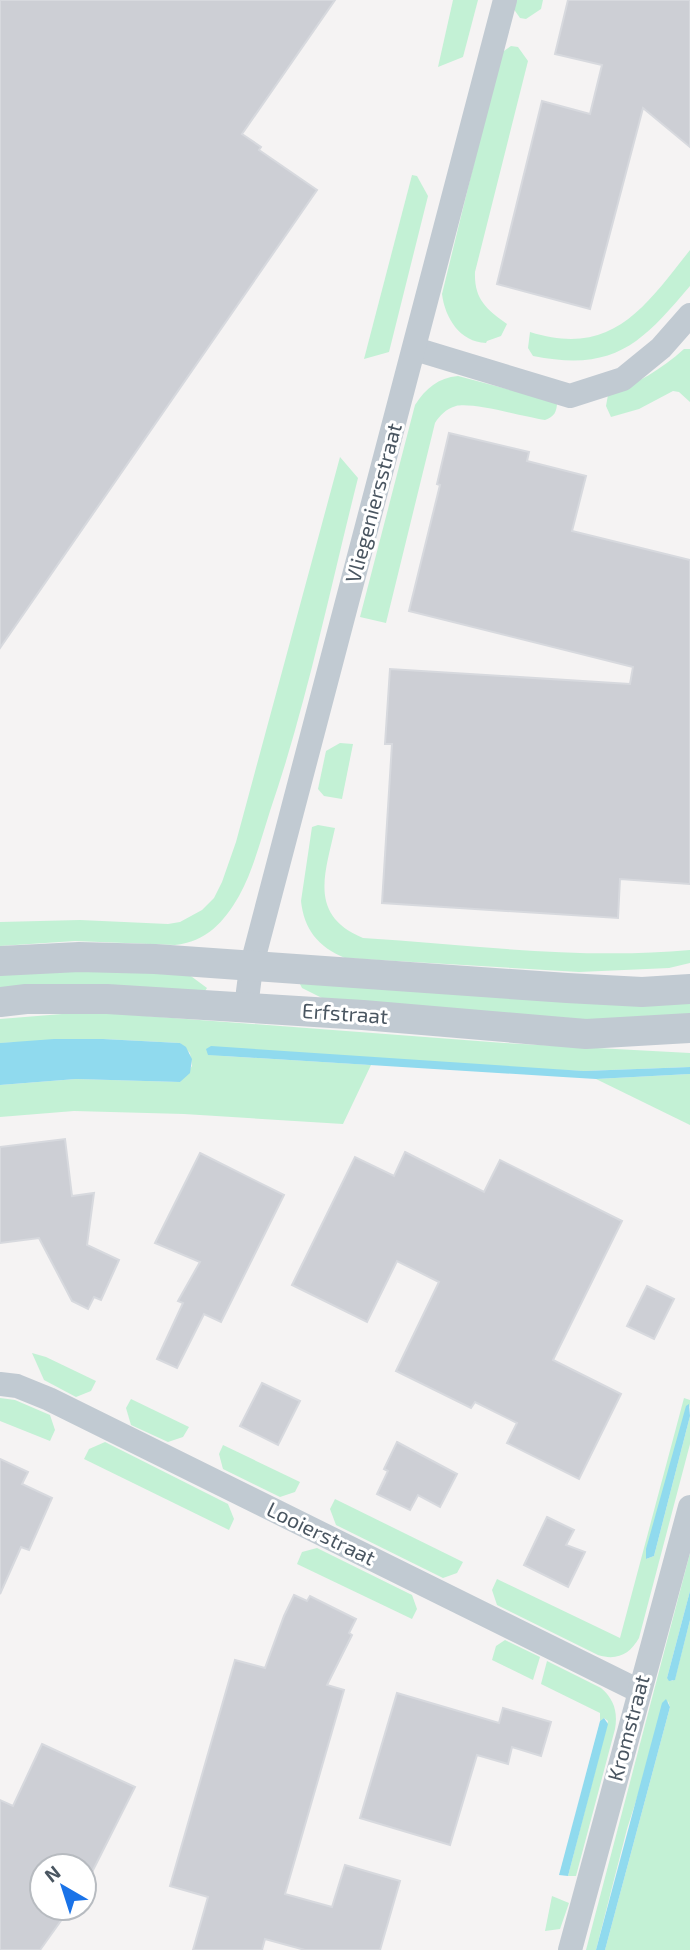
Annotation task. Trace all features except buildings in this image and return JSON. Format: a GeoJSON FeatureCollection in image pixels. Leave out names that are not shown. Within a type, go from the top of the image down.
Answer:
{"type":"FeatureCollection","features":[{"type":"Feature","properties":{"kind":"street","name":"Vliegeniersstraat"},"geometry":{"type":"LineString","coordinates":[[246,1007],[251,968],[505,0]]}},
{"type":"Feature","properties":{"kind":"street"},"geometry":{"type":"LineString","coordinates":[[415,349],[570,396],[624,379],[661,348],[690,314]]}},
{"type":"Feature","properties":{"kind":"street","name":"Erfstraat"},"geometry":{"type":"LineString","coordinates":[[0,961],[79,957],[155,959],[251,968],[642,992],[690,989]]}},
{"type":"Feature","properties":{"kind":"street","name":"Erfstraat"},"geometry":{"type":"LineString","coordinates":[[0,1002],[26,999],[107,999],[246,1007],[586,1034],[690,1028]]}},
{"type":"Feature","properties":{"kind":"street","name":"Looierstraat"},"geometry":{"type":"LineString","coordinates":[[0,1384],[17,1386],[49,1399],[639,1691]]}},
{"type":"Feature","properties":{"kind":"street","name":"Kromstraat"},"geometry":{"type":"LineString","coordinates":[[570,1950],[690,1507]]}},
{"type":"Feature","properties":{"kind":"green space"},"geometry":{"type":"Polygon","coordinates":[[[453,0],[478,0],[463,57],[438,67],[453,0]]]}},
{"type":"Feature","properties":{"kind":"green space"},"geometry":{"type":"Polygon","coordinates":[[[515,0],[543,0],[541,9],[526,19],[520,18],[513,8],[515,0]]]}},
{"type":"Feature","properties":{"kind":"green space"},"geometry":{"type":"Polygon","coordinates":[[[511,46],[518,47],[528,61],[475,272],[479,296],[493,313],[507,324],[501,336],[486,343],[469,338],[455,327],[446,312],[442,294],[501,53],[511,46]]]}},
{"type":"Feature","properties":{"kind":"green space"},"geometry":{"type":"Polygon","coordinates":[[[412,175],[417,176],[428,196],[389,352],[364,359],[412,175]]]}},
{"type":"Feature","properties":{"kind":"green space"},"geometry":{"type":"Polygon","coordinates":[[[690,250],[690,286],[640,338],[623,349],[585,360],[533,356],[528,348],[530,332],[559,338],[583,338],[605,333],[624,322],[658,291],[690,250]]]}},
{"type":"Feature","properties":{"kind":"green space"},"geometry":{"type":"Polygon","coordinates":[[[684,349],[690,349],[690,402],[679,392],[673,391],[639,409],[611,417],[606,406],[608,395],[648,375],[684,349]]]}},
{"type":"Feature","properties":{"kind":"green space"},"geometry":{"type":"Polygon","coordinates":[[[458,376],[557,402],[556,411],[545,420],[464,405],[452,407],[441,415],[435,423],[386,623],[360,617],[415,405],[433,385],[458,376]]]}},
{"type":"Feature","properties":{"kind":"green space"},"geometry":{"type":"Polygon","coordinates":[[[340,457],[358,478],[283,770],[253,866],[233,905],[205,935],[175,945],[75,941],[0,946],[0,922],[80,920],[168,924],[180,922],[202,910],[214,898],[236,842],[340,457]]]}},
{"type":"Feature","properties":{"kind":"green space"},"geometry":{"type":"Polygon","coordinates":[[[340,743],[353,744],[342,799],[324,796],[318,789],[326,751],[340,743]]]}},
{"type":"Feature","properties":{"kind":"green space"},"geometry":{"type":"Polygon","coordinates":[[[318,825],[335,828],[325,877],[327,905],[334,918],[346,929],[363,938],[568,952],[649,953],[690,950],[690,963],[669,968],[579,972],[345,958],[320,943],[309,928],[303,911],[301,901],[312,827],[318,825]]]}},
{"type":"Feature","properties":{"kind":"green space"},"geometry":{"type":"Polygon","coordinates":[[[68,967],[188,974],[207,988],[205,991],[0,994],[0,970],[68,967]]]}},
{"type":"Feature","properties":{"kind":"green space"},"geometry":{"type":"Polygon","coordinates":[[[299,982],[690,997],[690,1019],[611,1023],[324,999],[302,988],[299,982]]]}},
{"type":"Feature","properties":{"kind":"green space"},"geometry":{"type":"Polygon","coordinates":[[[62,1014],[120,1014],[504,1043],[690,1053],[690,1067],[584,1071],[208,1055],[371,1065],[343,1124],[184,1114],[74,1111],[0,1117],[0,1085],[76,1079],[180,1082],[192,1066],[190,1053],[180,1043],[103,1039],[0,1043],[0,1019],[62,1014]]]}},
{"type":"Feature","properties":{"kind":"green space"},"geometry":{"type":"Polygon","coordinates":[[[690,1074],[690,1125],[596,1079],[690,1074]]]}},
{"type":"Feature","properties":{"kind":"green space"},"geometry":{"type":"Polygon","coordinates":[[[32,1353],[96,1381],[91,1391],[76,1397],[44,1380],[32,1353]]]}},
{"type":"Feature","properties":{"kind":"green space"},"geometry":{"type":"Polygon","coordinates":[[[0,1398],[15,1400],[50,1415],[55,1430],[50,1441],[0,1421],[0,1398]]]}},
{"type":"Feature","properties":{"kind":"green space"},"geometry":{"type":"Polygon","coordinates":[[[684,1398],[690,1400],[690,1404],[646,1559],[654,1556],[690,1416],[690,1444],[639,1638],[631,1648],[622,1655],[598,1655],[497,1605],[492,1590],[497,1579],[620,1638],[684,1398]]]}},
{"type":"Feature","properties":{"kind":"green space"},"geometry":{"type":"Polygon","coordinates":[[[131,1399],[189,1427],[183,1437],[168,1442],[131,1425],[126,1408],[131,1399]]]}},
{"type":"Feature","properties":{"kind":"green space"},"geometry":{"type":"Polygon","coordinates":[[[105,1442],[228,1504],[234,1519],[229,1530],[84,1459],[89,1449],[105,1442]]]}},
{"type":"Feature","properties":{"kind":"green space"},"geometry":{"type":"Polygon","coordinates":[[[223,1445],[300,1482],[295,1492],[280,1497],[223,1469],[219,1454],[223,1445]]]}},
{"type":"Feature","properties":{"kind":"green space"},"geometry":{"type":"Polygon","coordinates":[[[335,1499],[463,1562],[457,1573],[443,1578],[336,1525],[330,1509],[335,1499]]]}},
{"type":"Feature","properties":{"kind":"green space"},"geometry":{"type":"Polygon","coordinates":[[[317,1548],[412,1595],[417,1609],[412,1619],[297,1564],[302,1552],[317,1548]]]}},
{"type":"Feature","properties":{"kind":"green space"},"geometry":{"type":"Polygon","coordinates":[[[690,1553],[690,1591],[667,1678],[672,1681],[675,1679],[690,1620],[690,1950],[605,1950],[670,1707],[668,1701],[627,1829],[596,1950],[586,1950],[690,1553]]]}},
{"type":"Feature","properties":{"kind":"green space"},"geometry":{"type":"Polygon","coordinates":[[[505,1640],[540,1657],[533,1680],[492,1660],[496,1646],[505,1640]]]}},
{"type":"Feature","properties":{"kind":"green space"},"geometry":{"type":"Polygon","coordinates":[[[547,1661],[601,1688],[612,1701],[616,1717],[576,1876],[568,1876],[608,1721],[604,1718],[600,1721],[600,1713],[541,1684],[547,1661]]]}},
{"type":"Feature","properties":{"kind":"green space"},"geometry":{"type":"Polygon","coordinates":[[[552,1896],[569,1903],[560,1929],[545,1931],[552,1896]]]}},
{"type":"Feature","properties":{"kind":"water"},"geometry":{"type":"Polygon","coordinates":[[[54,1039],[180,1043],[186,1047],[192,1059],[190,1073],[180,1082],[76,1079],[0,1085],[0,1043],[54,1039]]]}},
{"type":"Feature","properties":{"kind":"water"},"geometry":{"type":"Polygon","coordinates":[[[211,1046],[584,1071],[690,1067],[690,1074],[596,1079],[208,1055],[206,1049],[211,1046]]]}},
{"type":"Feature","properties":{"kind":"water"},"geometry":{"type":"Polygon","coordinates":[[[689,1404],[690,1416],[654,1556],[646,1559],[646,1549],[686,1406],[689,1404]]]}},
{"type":"Feature","properties":{"kind":"water"},"geometry":{"type":"Polygon","coordinates":[[[690,1591],[690,1620],[675,1680],[669,1681],[667,1678],[690,1591]]]}},
{"type":"Feature","properties":{"kind":"water"},"geometry":{"type":"Polygon","coordinates":[[[666,1699],[670,1707],[605,1950],[596,1950],[662,1703],[666,1699]]]}},
{"type":"Feature","properties":{"kind":"water"},"geometry":{"type":"Polygon","coordinates":[[[604,1718],[608,1724],[568,1876],[559,1875],[600,1721],[604,1718]]]}}]}
